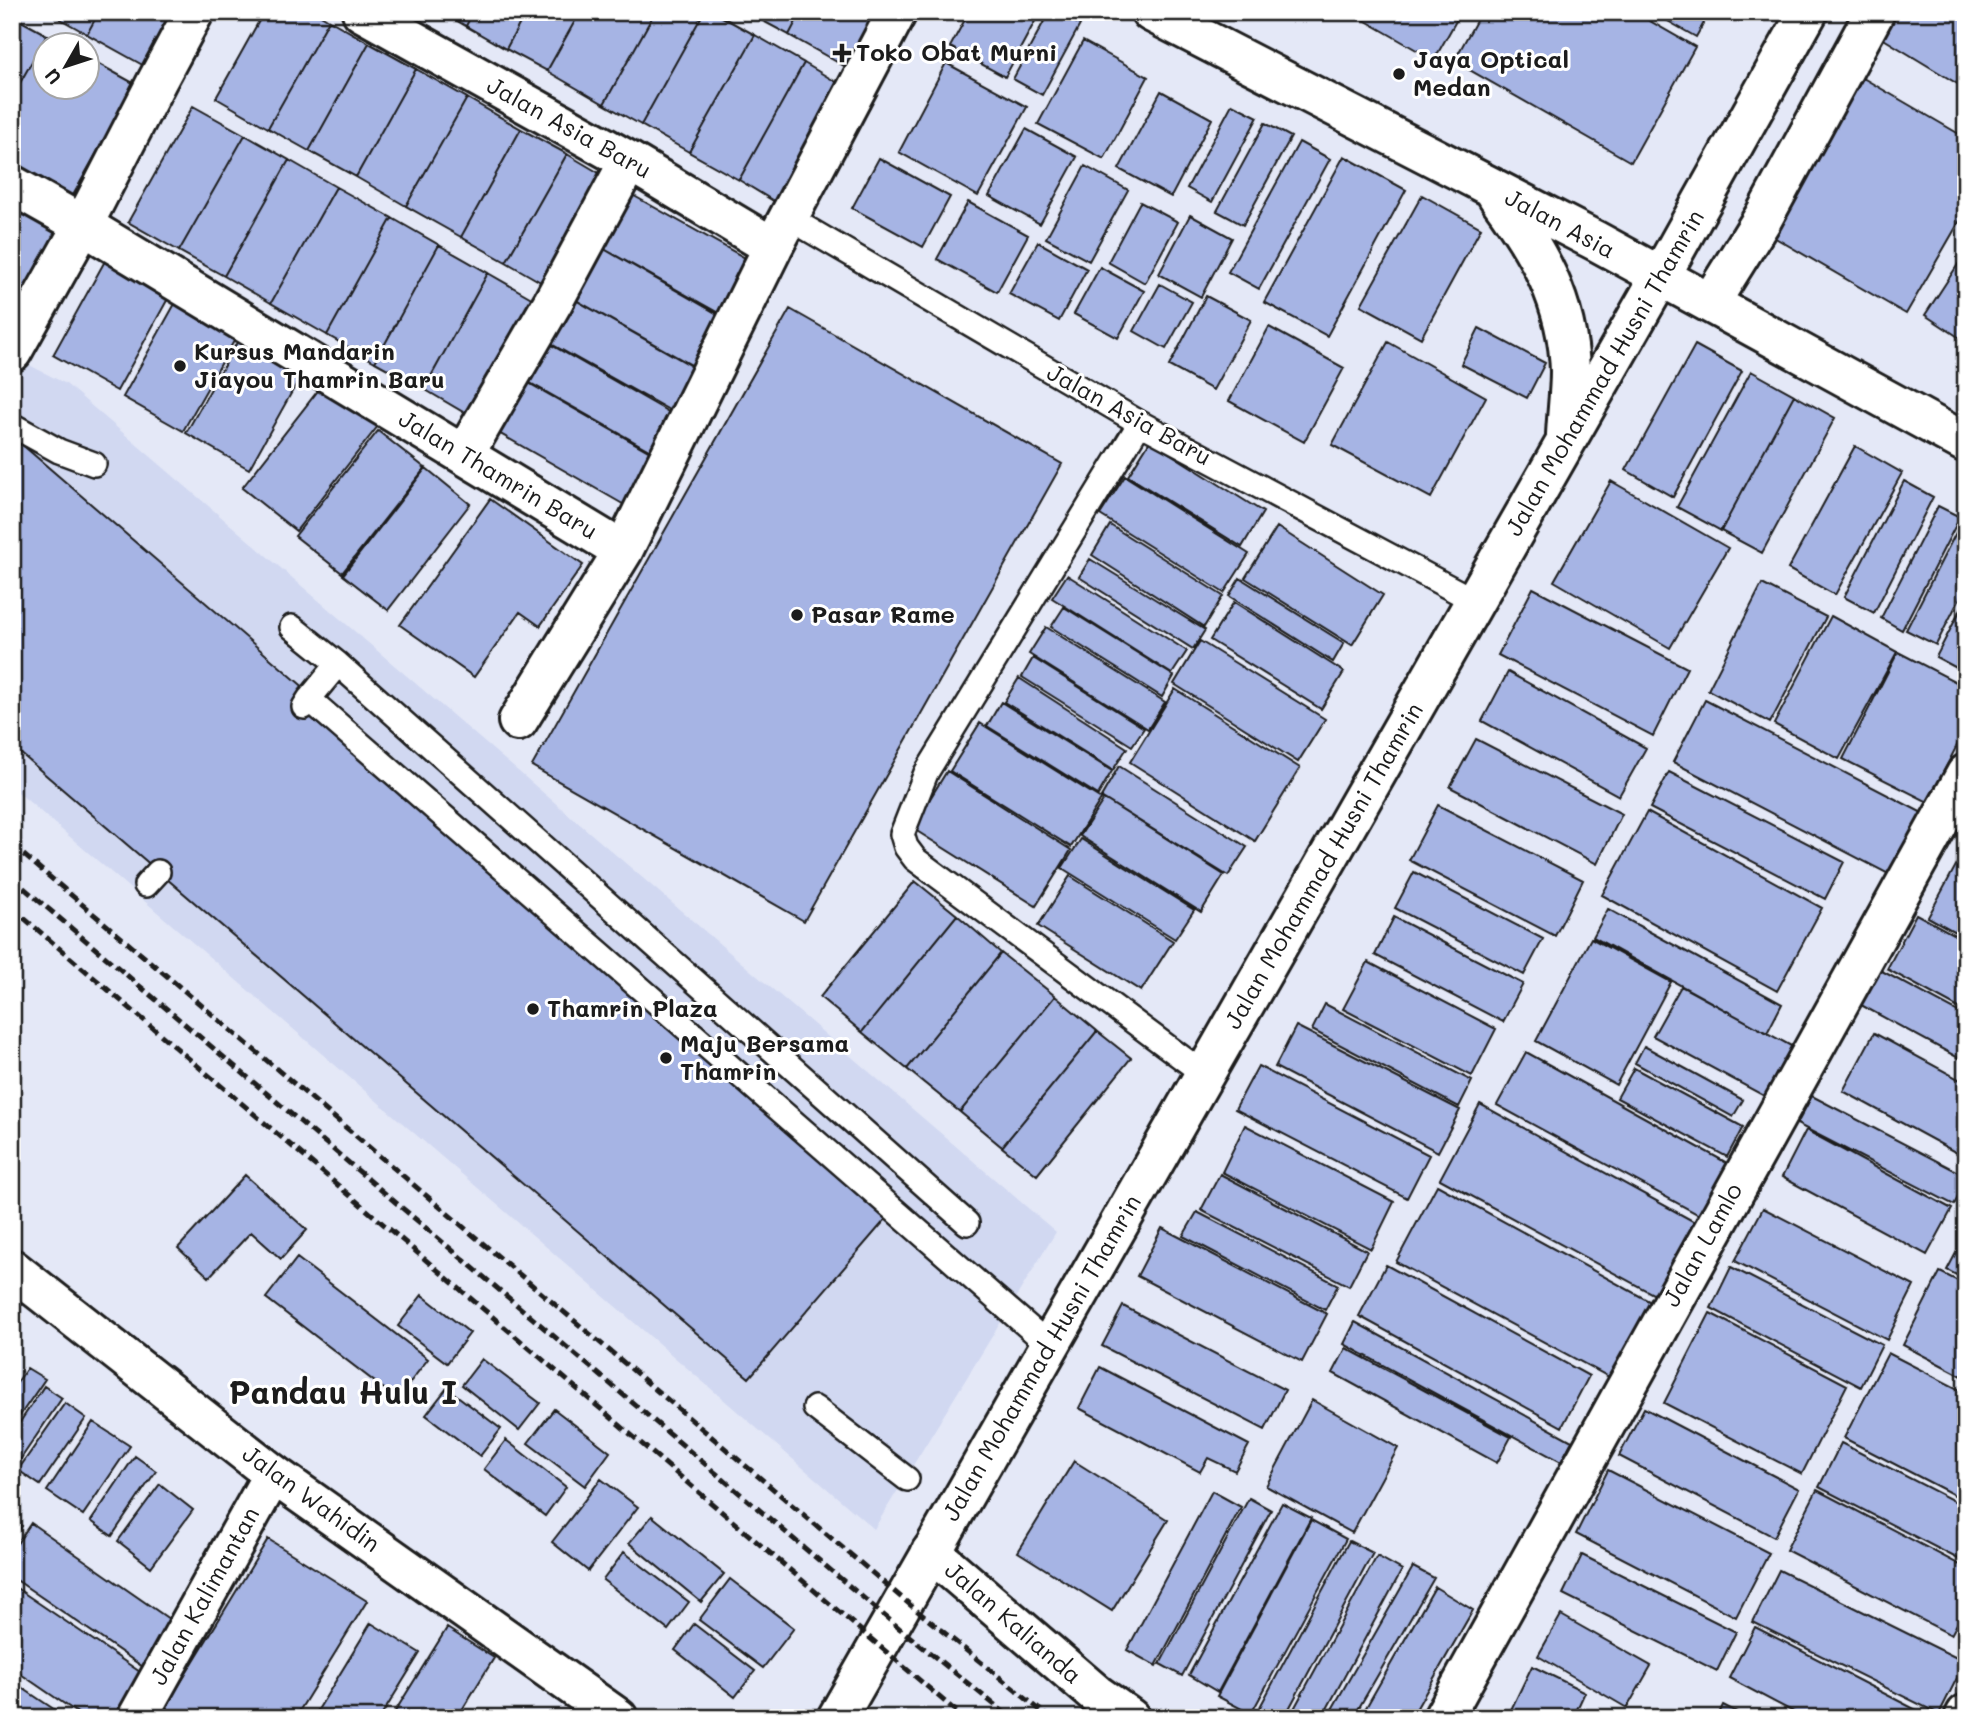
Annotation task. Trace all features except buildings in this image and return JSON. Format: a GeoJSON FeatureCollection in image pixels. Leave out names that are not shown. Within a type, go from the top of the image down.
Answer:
{"type":"FeatureCollection","features":[{"type":"Feature","properties":{"kind":"street"},"geometry":{"type":"LineString","coordinates":[[12,352],[83,225],[194,12]]}},
{"type":"Feature","properties":{"kind":"street","name":"Jalan Asia Baru"},"geometry":{"type":"LineString","coordinates":[[362,12],[629,161],[781,232]]}},
{"type":"Feature","properties":{"kind":"street"},"geometry":{"type":"LineString","coordinates":[[518,721],[623,551],[781,232],[897,12]]}},
{"type":"Feature","properties":{"kind":"street","name":"Jalan Asia"},"geometry":{"type":"LineString","coordinates":[[1151,12],[1660,276],[1966,443]]}},
{"type":"Feature","properties":{"kind":"street","name":"Jalan Mohammad Husni Thamrin"},"geometry":{"type":"LineString","coordinates":[[836,1718],[1566,442],[1808,12]]}},
{"type":"Feature","properties":{"kind":"street"},"geometry":{"type":"LineString","coordinates":[[1710,303],[1763,218],[1875,12]]}},
{"type":"Feature","properties":{"kind":"street"},"geometry":{"type":"LineString","coordinates":[[464,455],[553,302],[629,161]]}},
{"type":"Feature","properties":{"kind":"street","name":"Jalan Thamrin Baru"},"geometry":{"type":"LineString","coordinates":[[12,185],[83,225],[623,551]]}},
{"type":"Feature","properties":{"kind":"street"},"geometry":{"type":"LineString","coordinates":[[1492,188],[1527,236],[1552,284],[1564,321],[1570,370],[1566,442]]}},
{"type":"Feature","properties":{"kind":"street","name":"Jalan Lamlo"},"geometry":{"type":"LineString","coordinates":[[1443,1718],[1718,1217],[1966,774]]}},
{"type":"Feature","properties":{"kind":"street","name":"Jalan Wahidin"},"geometry":{"type":"LineString","coordinates":[[12,1269],[273,1474],[618,1718]]}},
{"type":"Feature","properties":{"kind":"street","name":"Jalan Kalimantan"},"geometry":{"type":"LineString","coordinates":[[136,1718],[273,1474]]}},
{"type":"Feature","properties":{"kind":"street","name":"Jalan Kalianda"},"geometry":{"type":"LineString","coordinates":[[931,1552],[1096,1694],[1130,1718]]}},
{"type":"Feature","properties":{"kind":"lane","name":"Jalan Asia Baru"},"geometry":{"type":"LineString","coordinates":[[781,232],[1475,601]]}},
{"type":"Feature","properties":{"kind":"lane"},"geometry":{"type":"LineString","coordinates":[[1140,423],[926,773],[902,834],[906,847],[915,859],[1205,1074]]}},
{"type":"Feature","properties":{"kind":"lane"},"geometry":{"type":"LineString","coordinates":[[12,425],[60,451],[94,464]]}},
{"type":"Feature","properties":{"kind":"lane"},"geometry":{"type":"LineString","coordinates":[[292,627],[338,664],[967,1223]]}},
{"type":"Feature","properties":{"kind":"lane"},"geometry":{"type":"LineString","coordinates":[[338,664],[307,703],[1049,1345]]}},
{"type":"Feature","properties":{"kind":"lane"},"geometry":{"type":"LineString","coordinates":[[814,1408],[907,1479]]}},
{"type":"Feature","properties":{"kind":"shaded area","name":"Thamrin Plaza"},"geometry":{"type":"Polygon","coordinates":[[[12,356],[66,384],[1056,1232],[874,1529],[12,787],[12,356]]]}},
{"type":"Feature","properties":{"kind":"railway"},"geometry":{"type":"LineString","coordinates":[[12,845],[915,1609],[1050,1718]]}},
{"type":"Feature","properties":{"kind":"railway"},"geometry":{"type":"LineString","coordinates":[[12,878],[899,1628],[1011,1718]]}},
{"type":"Feature","properties":{"kind":"railway"},"geometry":{"type":"LineString","coordinates":[[12,908],[964,1718]]}},
{"type":"Feature","properties":{"kind":"place","name":"Toko Obat Murni"},"geometry":{"type":"Point","coordinates":[842,53]}},
{"type":"Feature","properties":{"kind":"place","name":"Jaya Optical Medan"},"geometry":{"type":"Point","coordinates":[1399,74]}},
{"type":"Feature","properties":{"kind":"place","name":"Kursus Mandarin Jiayou Thamrin Baru"},"geometry":{"type":"Point","coordinates":[180,366]}},
{"type":"Feature","properties":{"kind":"place","name":"Pasar Rame"},"geometry":{"type":"Point","coordinates":[797,615]}},
{"type":"Feature","properties":{"kind":"place","name":"Thamrin Plaza"},"geometry":{"type":"Point","coordinates":[533,1009]}},
{"type":"Feature","properties":{"kind":"place","name":"Maju Bersama Thamrin"},"geometry":{"type":"Point","coordinates":[666,1058]}},
{"type":"Feature","properties":{"kind":"district","name":"Pandau Hulu I"},"geometry":{"type":"Point","coordinates":[343,1393]}}]}
